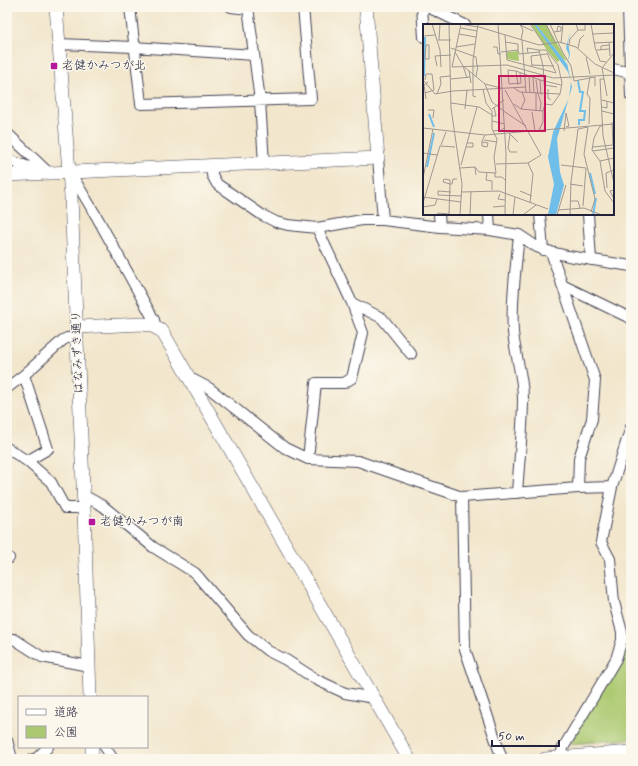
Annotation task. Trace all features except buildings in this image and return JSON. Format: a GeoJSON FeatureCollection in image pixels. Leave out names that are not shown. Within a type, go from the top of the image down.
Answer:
{"type":"FeatureCollection","features":[{"type":"Feature","properties":{"kind":"street","name":"はなみずき通り"},"geometry":{"type":"LineString","coordinates":[[56,7],[70,172],[84,501],[90,696]]}},
{"type":"Feature","properties":{"kind":"street"},"geometry":{"type":"LineString","coordinates":[[130,7],[133,46],[141,104],[311,99],[303,7]]}},
{"type":"Feature","properties":{"kind":"street"},"geometry":{"type":"LineString","coordinates":[[231,7],[248,8],[260,101],[264,163]]}},
{"type":"Feature","properties":{"kind":"street"},"geometry":{"type":"LineString","coordinates":[[366,7],[383,220]]}},
{"type":"Feature","properties":{"kind":"street"},"geometry":{"type":"LineString","coordinates":[[422,7],[423,24]]}},
{"type":"Feature","properties":{"kind":"street"},"geometry":{"type":"LineString","coordinates":[[428,7],[463,24]]}},
{"type":"Feature","properties":{"kind":"street"},"geometry":{"type":"LineString","coordinates":[[628,7],[631,96]]}},
{"type":"Feature","properties":{"kind":"street"},"geometry":{"type":"LineString","coordinates":[[59,44],[133,46],[254,54]]}},
{"type":"Feature","properties":{"kind":"street"},"geometry":{"type":"LineString","coordinates":[[614,69],[630,73]]}},
{"type":"Feature","properties":{"kind":"street"},"geometry":{"type":"LineString","coordinates":[[7,133],[49,173]]}},
{"type":"Feature","properties":{"kind":"street"},"geometry":{"type":"LineString","coordinates":[[7,175],[378,158]]}},
{"type":"Feature","properties":{"kind":"street"},"geometry":{"type":"LineString","coordinates":[[7,160],[49,173]]}},
{"type":"Feature","properties":{"kind":"street"},"geometry":{"type":"LineString","coordinates":[[212,166],[212,175],[217,184],[262,215],[276,222],[288,225],[317,228],[362,220],[383,220],[440,227],[490,230],[519,235],[547,251],[631,266]]}},
{"type":"Feature","properties":{"kind":"street"},"geometry":{"type":"LineString","coordinates":[[70,172],[154,320],[156,327]]}},
{"type":"Feature","properties":{"kind":"street"},"geometry":{"type":"LineString","coordinates":[[438,215],[440,227]]}},
{"type":"Feature","properties":{"kind":"street"},"geometry":{"type":"LineString","coordinates":[[489,215],[490,230]]}},
{"type":"Feature","properties":{"kind":"street"},"geometry":{"type":"LineString","coordinates":[[540,215],[547,251],[562,285],[595,380],[592,419],[579,458],[578,488]]}},
{"type":"Feature","properties":{"kind":"street"},"geometry":{"type":"LineString","coordinates":[[588,215],[591,260]]}},
{"type":"Feature","properties":{"kind":"street"},"geometry":{"type":"LineString","coordinates":[[308,459],[316,383],[344,383],[352,378],[363,333],[352,303],[317,228]]}},
{"type":"Feature","properties":{"kind":"street"},"geometry":{"type":"LineString","coordinates":[[517,493],[523,398],[513,332],[513,306],[519,235]]}},
{"type":"Feature","properties":{"kind":"street"},"geometry":{"type":"LineString","coordinates":[[562,285],[630,318]]}},
{"type":"Feature","properties":{"kind":"street"},"geometry":{"type":"LineString","coordinates":[[352,303],[382,318],[411,354]]}},
{"type":"Feature","properties":{"kind":"street"},"geometry":{"type":"LineString","coordinates":[[7,388],[63,340],[77,332],[143,324],[156,327],[162,331],[409,759]]}},
{"type":"Feature","properties":{"kind":"street"},"geometry":{"type":"LineString","coordinates":[[24,375],[48,449],[27,461]]}},
{"type":"Feature","properties":{"kind":"street"},"geometry":{"type":"LineString","coordinates":[[190,378],[209,388],[285,448],[308,459],[358,461],[462,497],[578,488],[612,487]]}},
{"type":"Feature","properties":{"kind":"street"},"geometry":{"type":"LineString","coordinates":[[560,758],[563,748],[616,659],[622,640],[622,632],[614,602],[610,559],[601,542],[612,487],[631,427]]}},
{"type":"Feature","properties":{"kind":"street"},"geometry":{"type":"LineString","coordinates":[[7,448],[27,461],[51,482],[65,508],[84,501],[103,506],[153,547],[195,573],[248,635],[268,651],[286,660],[317,680],[345,693],[374,698]]}},
{"type":"Feature","properties":{"kind":"street"},"geometry":{"type":"LineString","coordinates":[[462,497],[465,649],[502,759]]}},
{"type":"Feature","properties":{"kind":"street"},"geometry":{"type":"LineString","coordinates":[[7,639],[14,640],[42,657],[89,666]]}},
{"type":"Feature","properties":{"kind":"street"},"geometry":{"type":"LineString","coordinates":[[7,740],[12,759]]}},
{"type":"Feature","properties":{"kind":"street"},"geometry":{"type":"LineString","coordinates":[[33,759],[37,758],[47,748]]}},
{"type":"Feature","properties":{"kind":"street"},"geometry":{"type":"LineString","coordinates":[[92,748],[92,759]]}},
{"type":"Feature","properties":{"kind":"street"},"geometry":{"type":"LineString","coordinates":[[106,748],[114,759]]}},
{"type":"Feature","properties":{"kind":"street"},"geometry":{"type":"LineString","coordinates":[[545,759],[631,752]]}},
{"type":"Feature","properties":{"kind":"green space"},"geometry":{"type":"Polygon","coordinates":[[[626,637],[631,638],[631,739],[570,744],[626,637]]]}},
{"type":"Feature","properties":{"kind":"place","name":"老健かみつが北"},"geometry":{"type":"Point","coordinates":[54,66]}},
{"type":"Feature","properties":{"kind":"place","name":"老健かみつが南"},"geometry":{"type":"Point","coordinates":[92,522]}}]}
